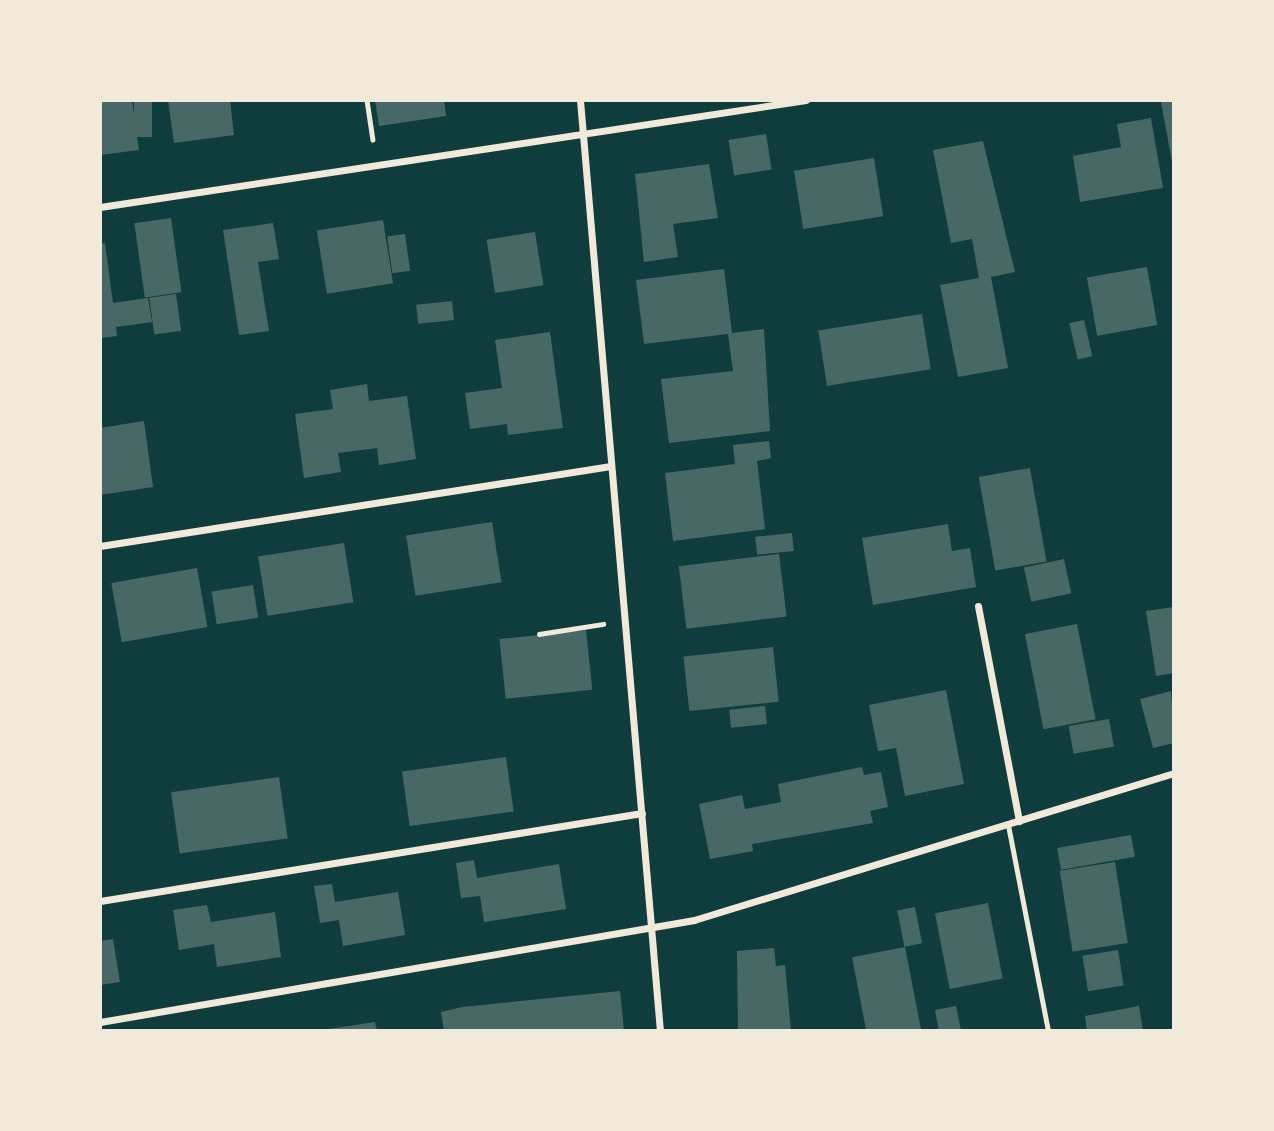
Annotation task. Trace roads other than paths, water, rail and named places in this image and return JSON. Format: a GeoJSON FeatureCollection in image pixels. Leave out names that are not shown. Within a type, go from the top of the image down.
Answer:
{"type":"FeatureCollection","features":[{"type":"Feature","properties":{"kind":"street"},"geometry":{"type":"LineString","coordinates":[[580,100],[660,1031]]}},
{"type":"Feature","properties":{"kind":"street"},"geometry":{"type":"LineString","coordinates":[[100,207],[806,100]]}},
{"type":"Feature","properties":{"kind":"street"},"geometry":{"type":"LineString","coordinates":[[100,547],[611,466]]}},
{"type":"Feature","properties":{"kind":"street"},"geometry":{"type":"LineString","coordinates":[[978,606],[1020,821]]}},
{"type":"Feature","properties":{"kind":"street"},"geometry":{"type":"LineString","coordinates":[[100,1022],[694,920],[1174,773]]}},
{"type":"Feature","properties":{"kind":"street"},"geometry":{"type":"LineString","coordinates":[[100,901],[642,813]]}},
{"type":"Feature","properties":{"kind":"lane"},"geometry":{"type":"LineString","coordinates":[[1008,825],[1048,1031]]}}]}
